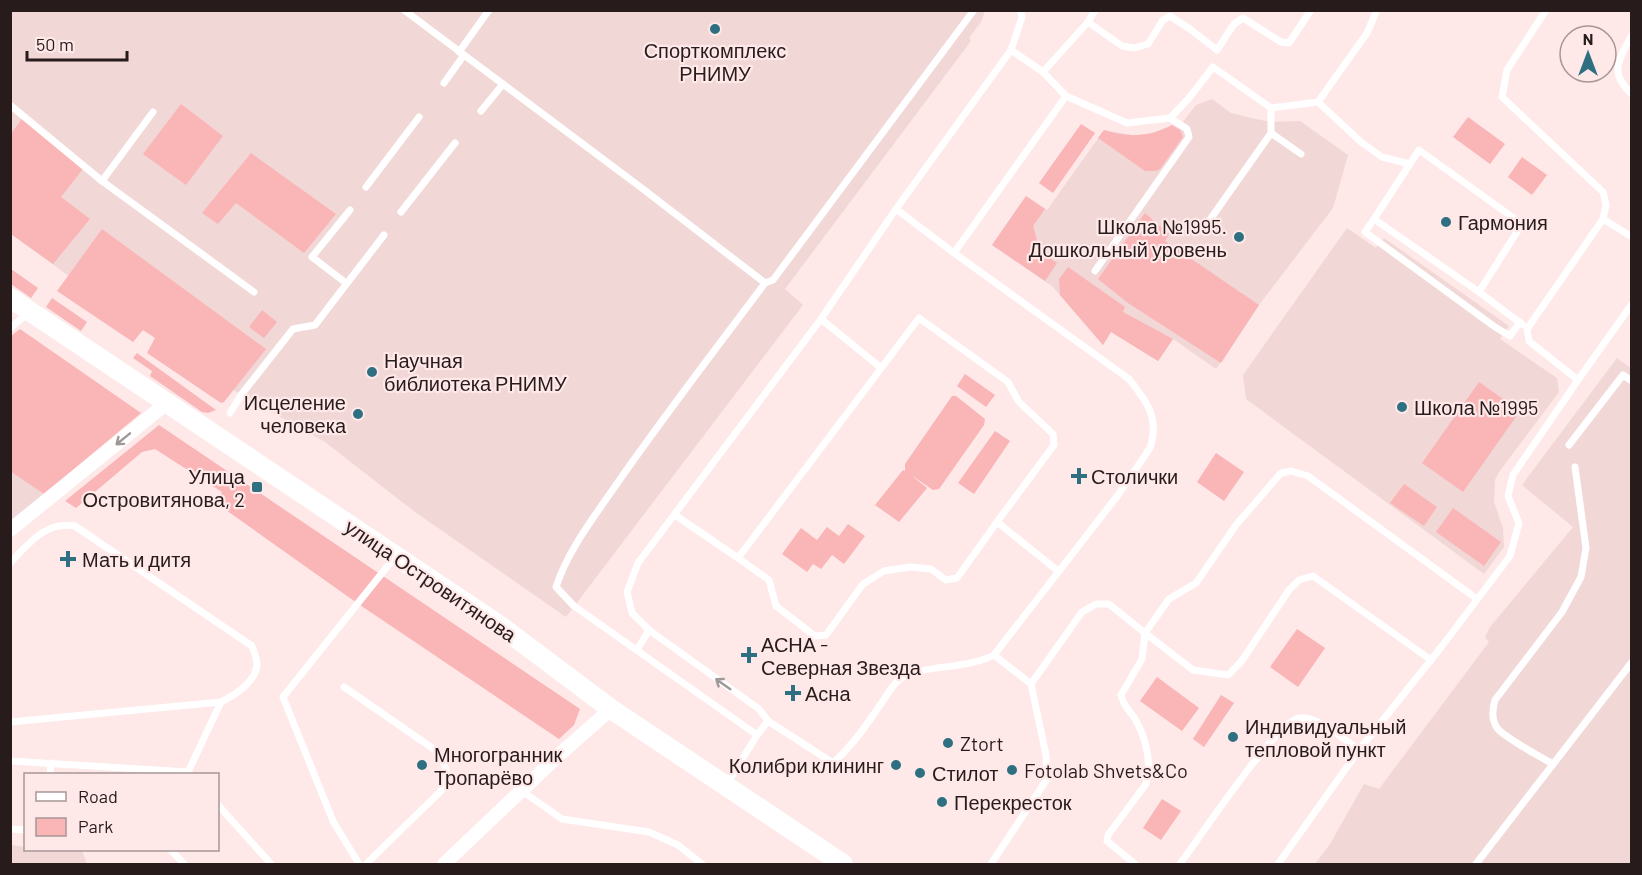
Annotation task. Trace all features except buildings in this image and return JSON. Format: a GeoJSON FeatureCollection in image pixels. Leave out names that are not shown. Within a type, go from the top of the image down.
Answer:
{"type":"FeatureCollection","features":[{"type":"Feature","properties":{"kind":"main road","name":"улица Островитянова"},"geometry":{"type":"LineString","coordinates":[[17,302],[499,625],[611,709],[823,856],[843,864]]}},
{"type":"Feature","properties":{"kind":"street"},"geometry":{"type":"LineString","coordinates":[[10,530],[168,402]]}},
{"type":"Feature","properties":{"kind":"street"},"geometry":{"type":"LineString","coordinates":[[444,864],[611,709]]}},
{"type":"Feature","properties":{"kind":"lane"},"geometry":{"type":"LineString","coordinates":[[444,83],[489,10]]}},
{"type":"Feature","properties":{"kind":"lane"},"geometry":{"type":"LineString","coordinates":[[757,735],[574,606],[556,586],[561,572],[588,525],[653,431],[765,283],[772,280],[974,10]]}},
{"type":"Feature","properties":{"kind":"lane"},"geometry":{"type":"LineString","coordinates":[[896,209],[1129,379],[1148,402],[1154,424],[1150,448],[1118,495],[994,655],[975,663],[912,673],[898,680],[856,739],[833,763],[768,721],[759,709],[649,630],[632,613],[627,592],[638,563],[821,320],[896,209],[1011,50],[1022,17],[1020,10]]}},
{"type":"Feature","properties":{"kind":"lane"},"geometry":{"type":"LineString","coordinates":[[1043,72],[1088,22],[1095,10]]}},
{"type":"Feature","properties":{"kind":"lane"},"geometry":{"type":"LineString","coordinates":[[1088,22],[1122,46],[1134,48],[1148,44],[1163,20],[1170,16],[1190,28],[1217,50],[1234,24],[1243,18],[1281,42],[1289,43],[1311,10]]}},
{"type":"Feature","properties":{"kind":"lane"},"geometry":{"type":"LineString","coordinates":[[1170,118],[1189,98],[1212,67],[1271,108],[1318,102],[1367,33],[1377,10]]}},
{"type":"Feature","properties":{"kind":"lane"},"geometry":{"type":"LineString","coordinates":[[1527,329],[1603,219],[1606,205],[1603,192],[1503,97],[1507,70],[1546,10]]}},
{"type":"Feature","properties":{"kind":"lane"},"geometry":{"type":"LineString","coordinates":[[409,12],[765,283]]}},
{"type":"Feature","properties":{"kind":"lane"},"geometry":{"type":"LineString","coordinates":[[1632,35],[1617,62],[1621,85],[1632,94]]}},
{"type":"Feature","properties":{"kind":"lane"},"geometry":{"type":"LineString","coordinates":[[1011,50],[1043,72],[1066,96],[1127,123],[1170,118],[1187,129],[1189,137],[1095,271]]}},
{"type":"Feature","properties":{"kind":"lane"},"geometry":{"type":"LineString","coordinates":[[481,111],[503,84]]}},
{"type":"Feature","properties":{"kind":"lane"},"geometry":{"type":"LineString","coordinates":[[954,253],[1066,96]]}},
{"type":"Feature","properties":{"kind":"lane"},"geometry":{"type":"LineString","coordinates":[[1318,102],[1382,158],[1410,164]]}},
{"type":"Feature","properties":{"kind":"lane"},"geometry":{"type":"LineString","coordinates":[[10,105],[102,181],[254,292]]}},
{"type":"Feature","properties":{"kind":"lane"},"geometry":{"type":"LineString","coordinates":[[1202,231],[1271,133],[1271,108]]}},
{"type":"Feature","properties":{"kind":"lane"},"geometry":{"type":"LineString","coordinates":[[102,181],[153,112]]}},
{"type":"Feature","properties":{"kind":"lane"},"geometry":{"type":"LineString","coordinates":[[366,187],[419,117]]}},
{"type":"Feature","properties":{"kind":"lane"},"geometry":{"type":"LineString","coordinates":[[1271,133],[1301,154]]}},
{"type":"Feature","properties":{"kind":"lane"},"geometry":{"type":"LineString","coordinates":[[401,212],[454,143]]}},
{"type":"Feature","properties":{"kind":"lane"},"geometry":{"type":"LineString","coordinates":[[1479,292],[1522,224],[1419,150],[1365,232],[1510,336],[1520,322]]}},
{"type":"Feature","properties":{"kind":"lane"},"geometry":{"type":"LineString","coordinates":[[346,283],[312,257],[350,210]]}},
{"type":"Feature","properties":{"kind":"lane"},"geometry":{"type":"LineString","coordinates":[[1374,219],[1520,322],[1527,329],[1529,341],[1578,380]]}},
{"type":"Feature","properties":{"kind":"lane"},"geometry":{"type":"LineString","coordinates":[[1603,219],[1632,237]]}},
{"type":"Feature","properties":{"kind":"lane"},"geometry":{"type":"LineString","coordinates":[[230,414],[241,395],[293,329],[315,325],[384,235]]}},
{"type":"Feature","properties":{"kind":"lane"},"geometry":{"type":"LineString","coordinates":[[10,328],[17,302]]}},
{"type":"Feature","properties":{"kind":"lane"},"geometry":{"type":"LineString","coordinates":[[1278,864],[1359,750],[1510,556],[1519,523],[1508,496],[1513,475],[1632,304]]}},
{"type":"Feature","properties":{"kind":"lane"},"geometry":{"type":"LineString","coordinates":[[675,515],[769,580],[776,606],[816,636],[826,635],[863,584],[884,571],[910,567],[931,569],[946,580],[957,578],[1054,446],[1053,434],[1019,402],[1008,382],[919,318],[738,558]]}},
{"type":"Feature","properties":{"kind":"lane"},"geometry":{"type":"LineString","coordinates":[[821,320],[880,368]]}},
{"type":"Feature","properties":{"kind":"lane"},"geometry":{"type":"LineString","coordinates":[[1569,445],[1623,375],[1632,381]]}},
{"type":"Feature","properties":{"kind":"lane"},"geometry":{"type":"LineString","coordinates":[[1553,764],[1499,731],[1492,716],[1492,708],[1495,700],[1570,600],[1581,577],[1586,549],[1575,467]]}},
{"type":"Feature","properties":{"kind":"lane"},"geometry":{"type":"LineString","coordinates":[[1135,864],[1107,841],[1108,835],[1146,784],[1149,776],[1141,729],[1124,707],[1121,695],[1142,659],[1145,633],[1168,599],[1196,582],[1236,525],[1281,472],[1291,471],[1308,476],[1477,599]]}},
{"type":"Feature","properties":{"kind":"lane"},"geometry":{"type":"LineString","coordinates":[[997,522],[1058,572]]}},
{"type":"Feature","properties":{"kind":"lane"},"geometry":{"type":"LineString","coordinates":[[10,563],[25,546],[52,525],[75,526],[252,646],[257,663],[253,678],[233,696],[221,702],[10,722]]}},
{"type":"Feature","properties":{"kind":"lane"},"geometry":{"type":"LineString","coordinates":[[359,864],[333,821],[283,697],[396,556]]}},
{"type":"Feature","properties":{"kind":"lane"},"geometry":{"type":"LineString","coordinates":[[1031,684],[1082,612],[1095,604],[1109,604],[1193,670],[1228,675],[1241,662],[1289,590],[1299,580],[1313,576],[1431,660]]}},
{"type":"Feature","properties":{"kind":"lane"},"geometry":{"type":"LineString","coordinates":[[637,650],[649,630]]}},
{"type":"Feature","properties":{"kind":"lane"},"geometry":{"type":"LineString","coordinates":[[991,864],[1047,779],[1046,755],[1031,684],[994,655]]}},
{"type":"Feature","properties":{"kind":"lane"},"geometry":{"type":"LineString","coordinates":[[1476,864],[1632,662]]}},
{"type":"Feature","properties":{"kind":"lane"},"geometry":{"type":"LineString","coordinates":[[344,687],[438,752],[447,768],[445,787],[366,864]]}},
{"type":"Feature","properties":{"kind":"lane"},"geometry":{"type":"LineString","coordinates":[[10,761],[189,773],[221,702]]}},
{"type":"Feature","properties":{"kind":"lane"},"geometry":{"type":"LineString","coordinates":[[1180,864],[1258,756],[1285,725],[1300,718],[1320,722],[1359,750]]}},
{"type":"Feature","properties":{"kind":"lane"},"geometry":{"type":"LineString","coordinates":[[725,786],[768,721]]}},
{"type":"Feature","properties":{"kind":"lane"},"geometry":{"type":"LineString","coordinates":[[50,773],[51,764]]}},
{"type":"Feature","properties":{"kind":"lane"},"geometry":{"type":"LineString","coordinates":[[522,791],[562,819],[648,832],[678,845],[702,864]]}},
{"type":"Feature","properties":{"kind":"lane"},"geometry":{"type":"LineString","coordinates":[[219,806],[271,864]]}},
{"type":"Feature","properties":{"kind":"lane"},"geometry":{"type":"LineString","coordinates":[[173,851],[184,864]]}},
{"type":"Feature","properties":{"kind":"shaded area"},"geometry":{"type":"Polygon","coordinates":[[[11,11],[985,11],[981,22],[969,38],[971,41],[785,289],[803,305],[566,617],[415,512],[325,442],[241,395],[143,330],[11,234],[11,11]]]}},
{"type":"Feature","properties":{"kind":"shaded area"},"geometry":{"type":"Polygon","coordinates":[[[1212,99],[1231,113],[1251,118],[1271,122],[1300,121],[1348,155],[1333,208],[1259,305],[1216,369],[1173,339],[1158,361],[1111,332],[1103,345],[1052,286],[992,245],[1026,196],[1047,210],[1104,130],[1132,135],[1150,134],[1172,125],[1178,128],[1196,105],[1212,99]]]}},
{"type":"Feature","properties":{"kind":"shaded area","name":"Школа №1995"},"geometry":{"type":"Polygon","coordinates":[[[1347,228],[1376,248],[1384,238],[1509,326],[1500,339],[1557,378],[1559,392],[1495,480],[1494,502],[1503,528],[1504,547],[1484,574],[1246,399],[1243,375],[1347,228]]]}},
{"type":"Feature","properties":{"kind":"shaded area"},"geometry":{"type":"Polygon","coordinates":[[[1617,358],[1632,369],[1631,864],[1315,864],[1330,844],[1364,784],[1379,789],[1489,642],[1485,637],[1490,627],[1573,527],[1522,485],[1617,358]]]}},
{"type":"Feature","properties":{"kind":"shaded area"},"geometry":{"type":"Polygon","coordinates":[[[11,472],[44,494],[11,522],[11,472]]]}},
{"type":"Feature","properties":{"kind":"shaded area"},"geometry":{"type":"Polygon","coordinates":[[[11,845],[24,847],[24,851],[82,851],[87,864],[11,864],[11,845]]]}},
{"type":"Feature","properties":{"kind":"green space"},"geometry":{"type":"Polygon","coordinates":[[[181,104],[223,136],[186,185],[143,154],[181,104]]]}},
{"type":"Feature","properties":{"kind":"green space"},"geometry":{"type":"Polygon","coordinates":[[[23,117],[86,165],[61,197],[90,219],[53,264],[11,234],[11,134],[23,117]]]}},
{"type":"Feature","properties":{"kind":"green space"},"geometry":{"type":"Polygon","coordinates":[[[1468,117],[1505,144],[1490,164],[1453,137],[1468,117]]]}},
{"type":"Feature","properties":{"kind":"green space"},"geometry":{"type":"Polygon","coordinates":[[[1081,124],[1095,133],[1053,193],[1039,183],[1081,124]]]}},
{"type":"Feature","properties":{"kind":"green space"},"geometry":{"type":"Polygon","coordinates":[[[1172,125],[1180,130],[1183,137],[1160,169],[1156,171],[1145,171],[1098,138],[1104,130],[1138,135],[1155,132],[1172,125]]]}},
{"type":"Feature","properties":{"kind":"green space"},"geometry":{"type":"Polygon","coordinates":[[[251,153],[336,214],[304,253],[236,203],[218,224],[202,213],[251,153]]]}},
{"type":"Feature","properties":{"kind":"green space"},"geometry":{"type":"Polygon","coordinates":[[[1522,157],[1547,175],[1532,195],[1508,177],[1522,157]]]}},
{"type":"Feature","properties":{"kind":"green space"},"geometry":{"type":"Polygon","coordinates":[[[1026,196],[1045,209],[1033,226],[1040,251],[1057,263],[1045,281],[992,245],[1026,196]]]}},
{"type":"Feature","properties":{"kind":"green space"},"geometry":{"type":"Polygon","coordinates":[[[1145,213],[1169,234],[1165,241],[1259,305],[1221,363],[1128,303],[1098,279],[1145,213]]]}},
{"type":"Feature","properties":{"kind":"green space"},"geometry":{"type":"Polygon","coordinates":[[[102,229],[266,349],[224,402],[221,403],[147,353],[155,338],[143,330],[133,342],[57,291],[102,229]]]}},
{"type":"Feature","properties":{"kind":"green space"},"geometry":{"type":"Polygon","coordinates":[[[1068,267],[1125,307],[1123,312],[1173,339],[1158,361],[1111,332],[1103,345],[1060,295],[1059,279],[1068,267]]]}},
{"type":"Feature","properties":{"kind":"green space"},"geometry":{"type":"Polygon","coordinates":[[[11,269],[38,288],[31,298],[11,284],[11,269]]]}},
{"type":"Feature","properties":{"kind":"green space"},"geometry":{"type":"Polygon","coordinates":[[[52,298],[87,322],[81,331],[46,307],[52,298]]]}},
{"type":"Feature","properties":{"kind":"green space"},"geometry":{"type":"Polygon","coordinates":[[[262,310],[277,322],[264,338],[249,327],[262,310]]]}},
{"type":"Feature","properties":{"kind":"green space"},"geometry":{"type":"Polygon","coordinates":[[[20,329],[141,413],[44,494],[11,472],[11,336],[20,329]]]}},
{"type":"Feature","properties":{"kind":"green space"},"geometry":{"type":"Polygon","coordinates":[[[137,353],[216,410],[208,413],[202,412],[150,376],[152,371],[133,358],[137,353]]]}},
{"type":"Feature","properties":{"kind":"green space"},"geometry":{"type":"Polygon","coordinates":[[[965,374],[995,395],[986,407],[957,386],[965,374]]]}},
{"type":"Feature","properties":{"kind":"green space"},"geometry":{"type":"Polygon","coordinates":[[[1479,382],[1520,411],[1463,492],[1422,463],[1479,382]]]}},
{"type":"Feature","properties":{"kind":"green space"},"geometry":{"type":"Polygon","coordinates":[[[952,396],[956,396],[985,419],[984,425],[939,489],[933,490],[911,475],[927,488],[899,522],[875,505],[903,470],[905,471],[905,464],[952,396]]]}},
{"type":"Feature","properties":{"kind":"green space"},"geometry":{"type":"Polygon","coordinates":[[[159,425],[580,709],[574,725],[559,739],[357,603],[216,503],[222,492],[155,449],[142,452],[76,508],[65,501],[159,425]]]}},
{"type":"Feature","properties":{"kind":"green space"},"geometry":{"type":"Polygon","coordinates":[[[995,431],[1010,441],[974,494],[958,483],[995,431]]]}},
{"type":"Feature","properties":{"kind":"green space"},"geometry":{"type":"Polygon","coordinates":[[[1216,453],[1244,472],[1224,501],[1197,482],[1216,453]]]}},
{"type":"Feature","properties":{"kind":"green space"},"geometry":{"type":"Polygon","coordinates":[[[1404,484],[1437,507],[1424,526],[1390,503],[1404,484]]]}},
{"type":"Feature","properties":{"kind":"green space"},"geometry":{"type":"Polygon","coordinates":[[[1453,508],[1501,542],[1484,566],[1436,532],[1453,508]]]}},
{"type":"Feature","properties":{"kind":"green space"},"geometry":{"type":"Polygon","coordinates":[[[848,524],[865,536],[844,564],[832,555],[821,569],[813,564],[807,572],[782,554],[801,528],[817,540],[827,527],[839,536],[848,524]]]}},
{"type":"Feature","properties":{"kind":"green space"},"geometry":{"type":"Polygon","coordinates":[[[1297,629],[1325,648],[1298,687],[1270,667],[1297,629]]]}},
{"type":"Feature","properties":{"kind":"green space"},"geometry":{"type":"Polygon","coordinates":[[[1157,677],[1199,708],[1182,731],[1140,701],[1157,677]]]}},
{"type":"Feature","properties":{"kind":"green space"},"geometry":{"type":"Polygon","coordinates":[[[1221,695],[1234,703],[1204,747],[1193,739],[1221,695]]]}},
{"type":"Feature","properties":{"kind":"green space"},"geometry":{"type":"Polygon","coordinates":[[[1162,799],[1181,811],[1161,840],[1143,828],[1162,799]]]}},
{"type":"Feature","properties":{"kind":"place","name":"Спорткомплекс РНИМУ"},"geometry":{"type":"Point","coordinates":[715,29]}},
{"type":"Feature","properties":{"kind":"place","name":"Гармония"},"geometry":{"type":"Point","coordinates":[1446,222]}},
{"type":"Feature","properties":{"kind":"place","name":"Школа №1995. Дошкольный уровень"},"geometry":{"type":"Point","coordinates":[1239,237]}},
{"type":"Feature","properties":{"kind":"place","name":"Научная библиотека РНИМУ"},"geometry":{"type":"Point","coordinates":[372,372]}},
{"type":"Feature","properties":{"kind":"place","name":"Школа №1995"},"geometry":{"type":"Point","coordinates":[1402,407]}},
{"type":"Feature","properties":{"kind":"place","name":"Исцеление человека"},"geometry":{"type":"Point","coordinates":[358,414]}},
{"type":"Feature","properties":{"kind":"place","name":"Столички"},"geometry":{"type":"Point","coordinates":[1079,476]}},
{"type":"Feature","properties":{"kind":"place","name":"Улица Островитянова, 2"},"geometry":{"type":"Point","coordinates":[257,487]}},
{"type":"Feature","properties":{"kind":"place","name":"Мать и дитя"},"geometry":{"type":"Point","coordinates":[68,559]}},
{"type":"Feature","properties":{"kind":"place","name":"АСНА - Северная Звезда"},"geometry":{"type":"Point","coordinates":[749,655]}},
{"type":"Feature","properties":{"kind":"place","name":"Асна"},"geometry":{"type":"Point","coordinates":[793,693]}},
{"type":"Feature","properties":{"kind":"place","name":"Индивидуальный тепловой пункт"},"geometry":{"type":"Point","coordinates":[1233,737]}},
{"type":"Feature","properties":{"kind":"place","name":"Ztort"},"geometry":{"type":"Point","coordinates":[948,743]}},
{"type":"Feature","properties":{"kind":"place","name":"Многогранник Тропарёво"},"geometry":{"type":"Point","coordinates":[422,765]}},
{"type":"Feature","properties":{"kind":"place","name":"Колибри клининг"},"geometry":{"type":"Point","coordinates":[896,765]}},
{"type":"Feature","properties":{"kind":"place","name":"Fotolab Shvets&Co"},"geometry":{"type":"Point","coordinates":[1012,770]}},
{"type":"Feature","properties":{"kind":"place","name":"Стилот"},"geometry":{"type":"Point","coordinates":[920,773]}},
{"type":"Feature","properties":{"kind":"place","name":"Перекресток"},"geometry":{"type":"Point","coordinates":[942,802]}}]}
